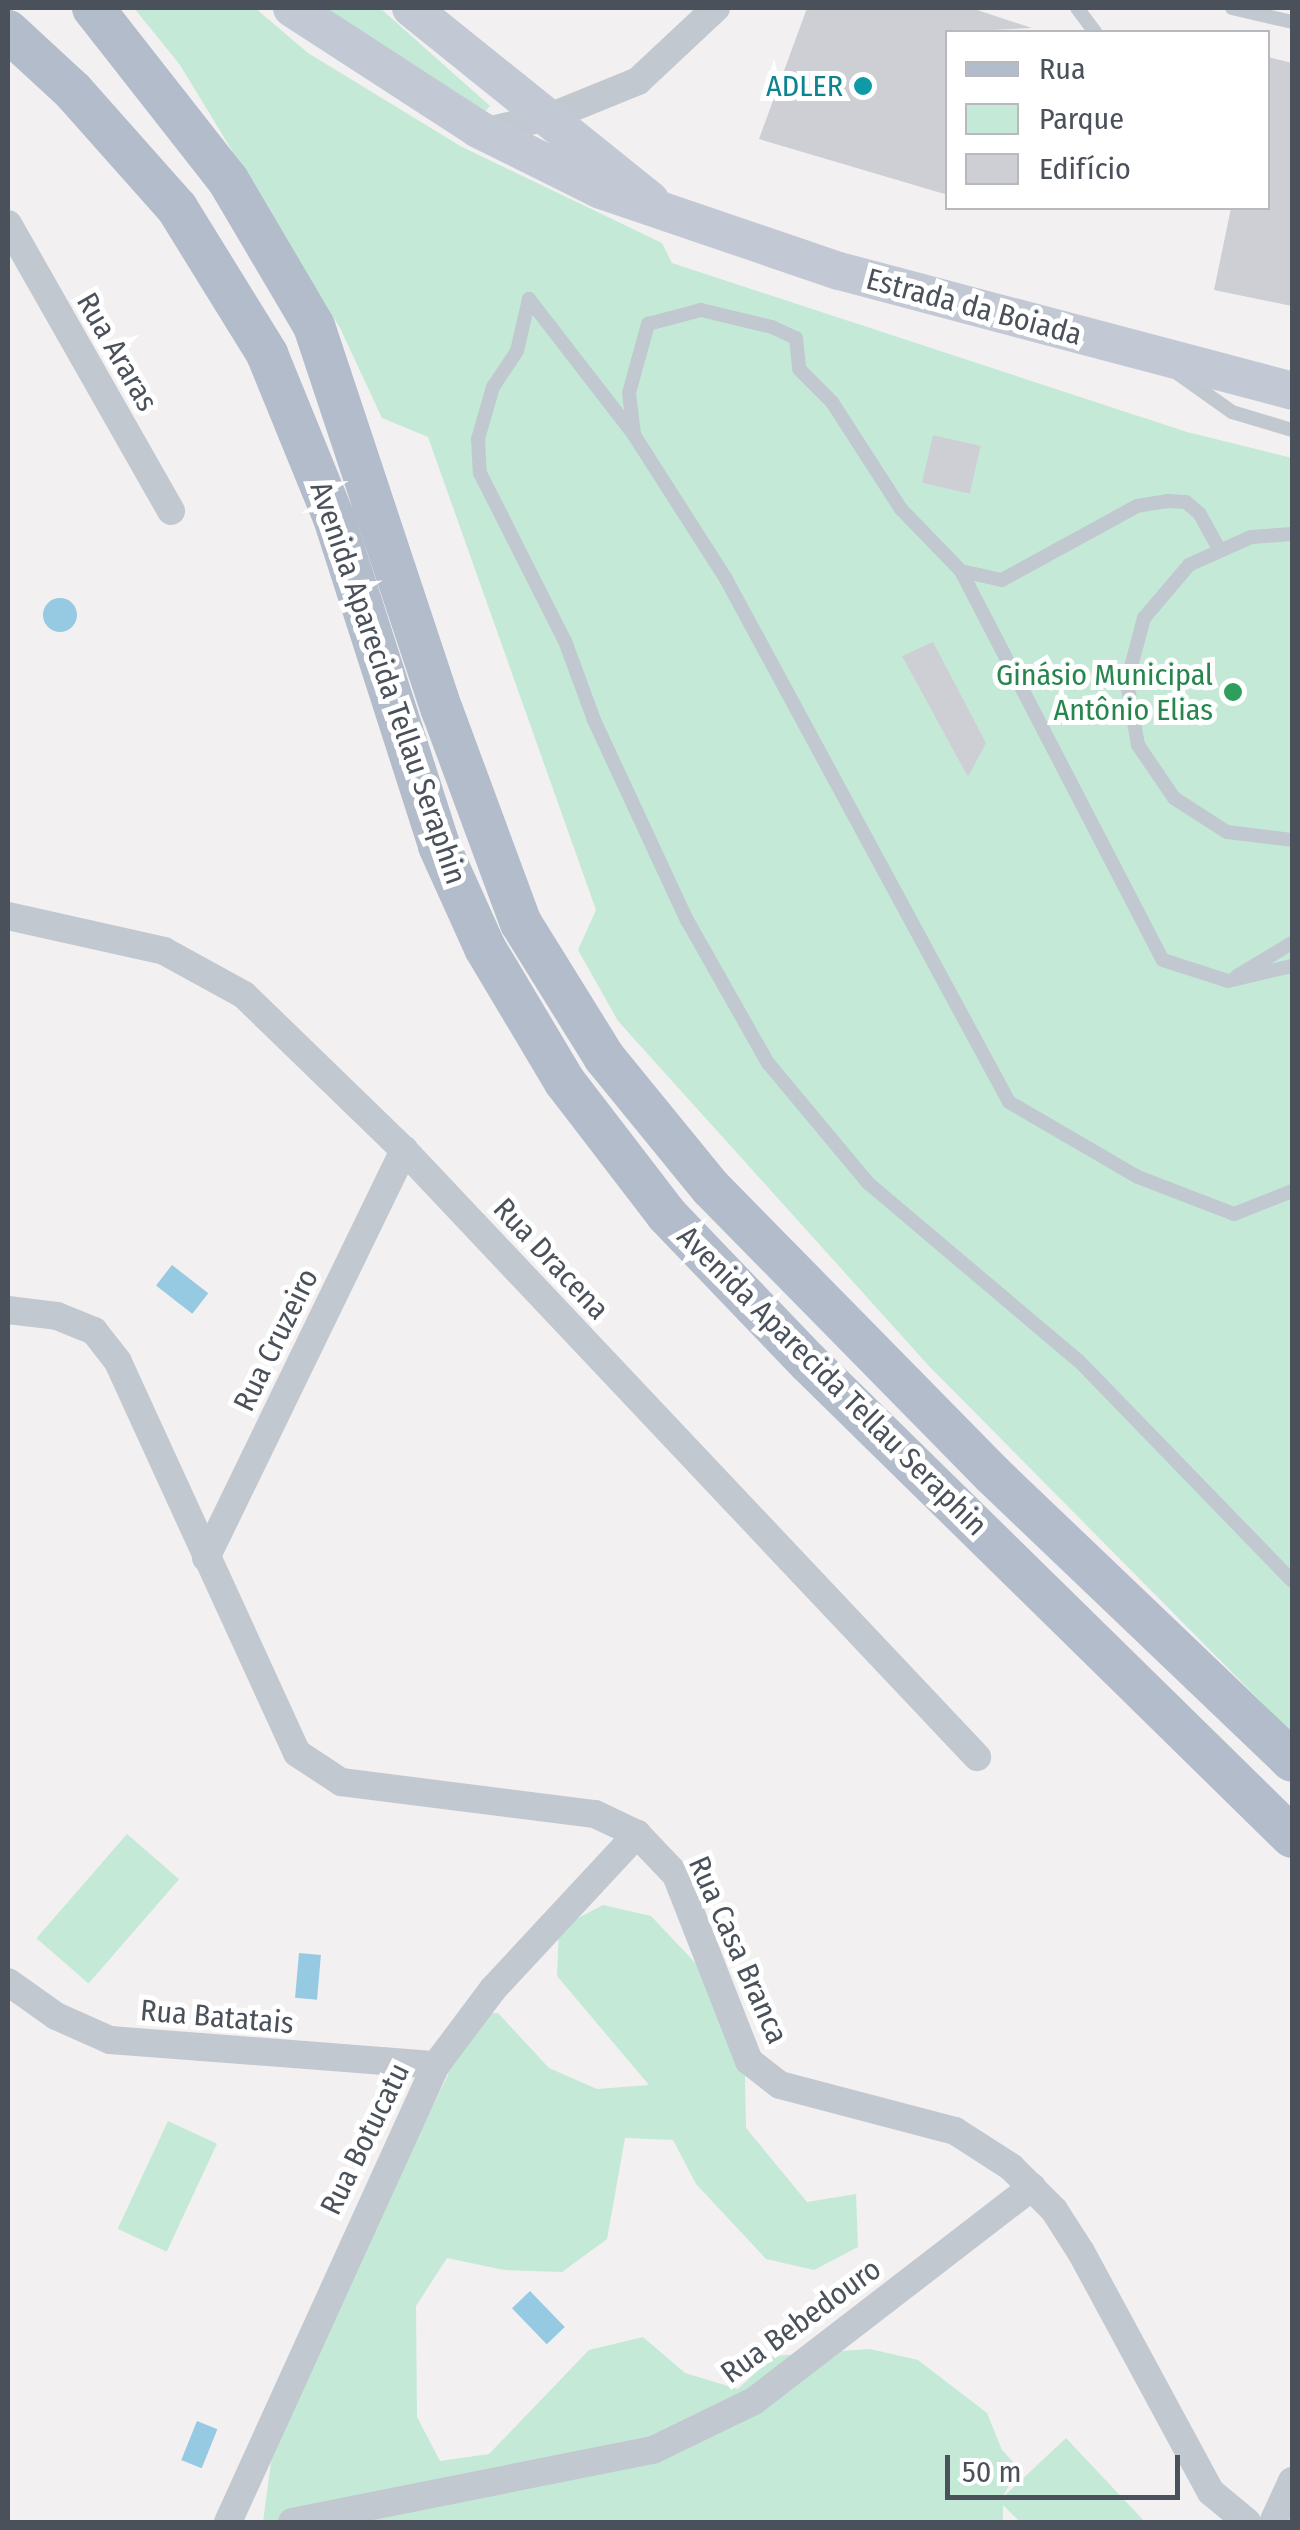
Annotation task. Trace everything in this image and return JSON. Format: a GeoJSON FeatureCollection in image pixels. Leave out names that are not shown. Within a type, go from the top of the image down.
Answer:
{"type":"FeatureCollection","features":[{"type":"Feature","properties":{"kind":"main road","name":"Avenida Aparecida Tellau Seraphin"},"geometry":{"type":"LineString","coordinates":[[93,8],[228,180],[314,326],[442,710],[521,923],[604,1057],[710,1188],[992,1474],[1292,1761]]}},
{"type":"Feature","properties":{"kind":"main road","name":"Estrada da Boiada"},"geometry":{"type":"LineString","coordinates":[[292,8],[544,168],[840,271],[1292,391]]}},
{"type":"Feature","properties":{"kind":"main road"},"geometry":{"type":"LineString","coordinates":[[411,8],[552,116],[660,208]]}},
{"type":"Feature","properties":{"kind":"main road","name":"Avenida Aparecida Tellau Seraphin"},"geometry":{"type":"LineString","coordinates":[[8,30],[73,91],[177,208],[267,354],[334,518],[438,846],[485,948],[565,1082],[668,1215],[808,1362],[1292,1838]]}},
{"type":"Feature","properties":{"kind":"street"},"geometry":{"type":"LineString","coordinates":[[483,132],[552,116],[638,82],[716,8]]}},
{"type":"Feature","properties":{"kind":"street","name":"Rua Araras"},"geometry":{"type":"LineString","coordinates":[[8,224],[171,511]]}},
{"type":"Feature","properties":{"kind":"street","name":"Rua Dracena"},"geometry":{"type":"LineString","coordinates":[[8,916],[164,952],[205,969],[244,995],[404,1150],[977,1758]]}},
{"type":"Feature","properties":{"kind":"street","name":"Rua Cruzeiro"},"geometry":{"type":"LineString","coordinates":[[206,1558],[404,1150]]}},
{"type":"Feature","properties":{"kind":"street","name":"Rua Casa Branca"},"geometry":{"type":"LineString","coordinates":[[8,1310],[57,1316],[94,1331],[134,1394],[297,1753],[320,1773],[341,1782],[595,1814],[637,1834],[676,1875],[748,2062],[780,2086],[955,2131],[1032,2187],[1081,2252],[1211,2492],[1271,2520],[1292,2480]]}},
{"type":"Feature","properties":{"kind":"street","name":"Rua Botucatu"},"geometry":{"type":"LineString","coordinates":[[228,2522],[436,2066],[493,1989],[637,1834]]}},
{"type":"Feature","properties":{"kind":"street","name":"Rua Batatais"},"geometry":{"type":"LineString","coordinates":[[8,1982],[56,2016],[110,2040],[436,2066]]}},
{"type":"Feature","properties":{"kind":"street","name":"Rua Bebedouro"},"geometry":{"type":"LineString","coordinates":[[292,2522],[654,2450],[754,2401],[1032,2187]]}},
{"type":"Feature","properties":{"kind":"lane"},"geometry":{"type":"LineString","coordinates":[[1077,8],[1088,14],[1094,30]]}},
{"type":"Feature","properties":{"kind":"lane"},"geometry":{"type":"LineString","coordinates":[[1232,8],[1292,22]]}},
{"type":"Feature","properties":{"kind":"lane"},"geometry":{"type":"LineString","coordinates":[[1292,1190],[1234,1214],[1138,1177],[1008,1102],[726,579],[634,435],[529,299],[517,351],[494,387],[478,439],[480,473],[565,640],[594,720],[686,920],[768,1063],[868,1184],[1079,1361],[1292,1581]]}},
{"type":"Feature","properties":{"kind":"lane"},"geometry":{"type":"LineString","coordinates":[[634,435],[629,393],[648,324],[701,310],[772,326],[796,338],[799,369],[832,402],[901,509],[961,571],[1151,944],[1164,960],[1228,981],[1292,966]]}},
{"type":"Feature","properties":{"kind":"lane"},"geometry":{"type":"LineString","coordinates":[[1152,354],[1232,412],[1292,430]]}},
{"type":"Feature","properties":{"kind":"lane"},"geometry":{"type":"LineString","coordinates":[[961,571],[1002,580],[1058,554],[1106,521],[1168,500],[1186,502],[1199,513],[1218,547]]}},
{"type":"Feature","properties":{"kind":"lane"},"geometry":{"type":"LineString","coordinates":[[1292,534],[1218,547],[1163,589],[1144,618],[1132,650],[1130,714],[1153,774],[1199,817],[1228,832],[1292,840]]}},
{"type":"Feature","properties":{"kind":"lane"},"geometry":{"type":"LineString","coordinates":[[1228,981],[1292,943]]}},
{"type":"Feature","properties":{"kind":"green space"},"geometry":{"type":"Polygon","coordinates":[[[134,8],[255,8],[308,53],[462,147],[662,243],[672,263],[1187,432],[1292,458],[1292,1733],[928,1365],[618,1021],[578,950],[596,910],[428,437],[382,418],[340,328],[180,65],[134,8]]]}},
{"type":"Feature","properties":{"kind":"green space"},"geometry":{"type":"Polygon","coordinates":[[[317,8],[380,8],[490,106],[483,114],[317,8]]]}},
{"type":"Feature","properties":{"kind":"green space"},"geometry":{"type":"Polygon","coordinates":[[[127,1834],[179,1879],[89,1983],[36,1938],[127,1834]]]}},
{"type":"Feature","properties":{"kind":"green space"},"geometry":{"type":"Polygon","coordinates":[[[603,1905],[651,1916],[717,1986],[744,2026],[746,2128],[807,2202],[856,2194],[858,2247],[814,2270],[766,2259],[696,2184],[673,2140],[625,2138],[607,2239],[562,2272],[504,2270],[447,2258],[416,2306],[417,2417],[440,2461],[489,2454],[589,2350],[643,2337],[685,2373],[738,2389],[773,2356],[870,2349],[918,2360],[987,2413],[1002,2450],[1019,2468],[1002,2498],[1066,2438],[1145,2522],[1020,2522],[1003,2505],[1003,2522],[263,2522],[271,2462],[306,2364],[448,2075],[458,2014],[498,2013],[549,2068],[597,2089],[649,2085],[557,1976],[559,1928],[603,1905]]]}},
{"type":"Feature","properties":{"kind":"green space"},"geometry":{"type":"Polygon","coordinates":[[[168,2121],[217,2144],[167,2252],[118,2229],[168,2121]]]}},
{"type":"Feature","properties":{"kind":"water"},"geometry":{"type":"Polygon","coordinates":[[[60,598],[72,603],[77,615],[72,627],[60,632],[48,627],[43,615],[48,603],[60,598]]]}},
{"type":"Feature","properties":{"kind":"water"},"geometry":{"type":"Polygon","coordinates":[[[172,1265],[208,1293],[192,1314],[156,1285],[172,1265]]]}},
{"type":"Feature","properties":{"kind":"water"},"geometry":{"type":"Polygon","coordinates":[[[299,1953],[321,1955],[317,2000],[295,1998],[299,1953]]]}},
{"type":"Feature","properties":{"kind":"water"},"geometry":{"type":"Polygon","coordinates":[[[530,2291],[565,2327],[547,2344],[512,2308],[530,2291]]]}},
{"type":"Feature","properties":{"kind":"water"},"geometry":{"type":"Polygon","coordinates":[[[197,2421],[217,2429],[202,2468],[181,2460],[197,2421]]]}},
{"type":"Feature","properties":{"kind":"building","name":"ADLER"},"geometry":{"type":"Polygon","coordinates":[[[807,8],[971,8],[1032,28],[945,30],[945,194],[759,139],[807,8]]]}},
{"type":"Feature","properties":{"kind":"building"},"geometry":{"type":"Polygon","coordinates":[[[1270,58],[1292,63],[1292,306],[1214,290],[1231,210],[1270,210],[1270,58]]]}},
{"type":"Feature","properties":{"kind":"building"},"geometry":{"type":"Polygon","coordinates":[[[933,435],[981,446],[970,494],[922,483],[933,435]]]}},
{"type":"Feature","properties":{"kind":"building"},"geometry":{"type":"Polygon","coordinates":[[[933,642],[986,743],[968,777],[902,656],[933,642]]]}},
{"type":"Feature","properties":{"kind":"place","name":"ADLER"},"geometry":{"type":"Point","coordinates":[863,86]}},
{"type":"Feature","properties":{"kind":"place","name":"Ginásio Municipal Antônio Elias"},"geometry":{"type":"Point","coordinates":[1233,692]}}]}
